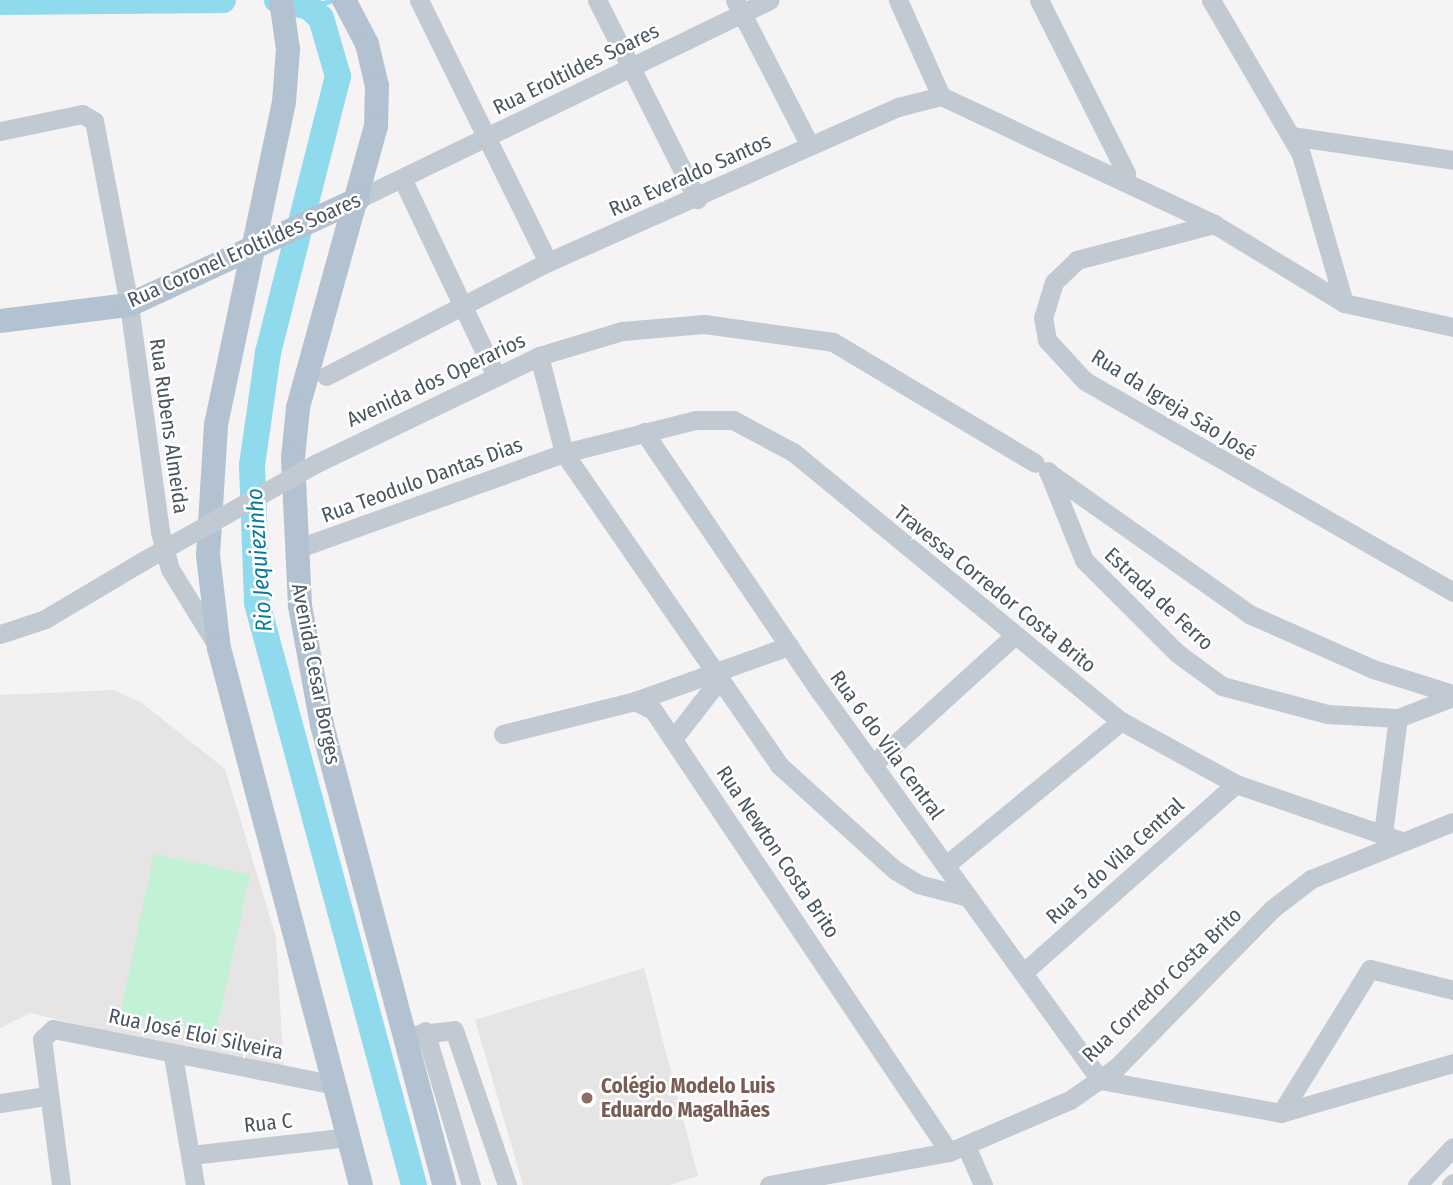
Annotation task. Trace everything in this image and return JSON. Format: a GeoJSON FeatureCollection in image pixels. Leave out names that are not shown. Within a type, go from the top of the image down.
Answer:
{"type":"FeatureCollection","features":[{"type":"Feature","properties":{"kind":"main road"},"geometry":{"type":"LineString","coordinates":[[281,0],[288,49],[284,102],[247,253],[208,493],[219,648],[337,1085],[361,1185]]}},
{"type":"Feature","properties":{"kind":"main road","name":"Avenida Cesar Borges"},"geometry":{"type":"LineString","coordinates":[[344,0],[367,44],[377,86],[376,126],[358,199],[298,408],[296,549],[322,725],[414,1033],[444,1185]]}},
{"type":"Feature","properties":{"kind":"main road","name":"Rua Coronel Eroltildes Soares"},"geometry":{"type":"LineString","coordinates":[[0,321],[129,305],[247,253],[358,199]]}},
{"type":"Feature","properties":{"kind":"street"},"geometry":{"type":"LineString","coordinates":[[419,0],[491,136],[548,262]]}},
{"type":"Feature","properties":{"kind":"street"},"geometry":{"type":"LineString","coordinates":[[597,0],[697,199]]}},
{"type":"Feature","properties":{"kind":"street","name":"Rua Eroltildes Soares"},"geometry":{"type":"LineString","coordinates":[[401,178],[631,67],[739,7],[769,0]]}},
{"type":"Feature","properties":{"kind":"street"},"geometry":{"type":"LineString","coordinates":[[898,0],[941,96],[1214,224],[1344,303],[1453,327]]}},
{"type":"Feature","properties":{"kind":"street"},"geometry":{"type":"LineString","coordinates":[[1039,0],[1126,173]]}},
{"type":"Feature","properties":{"kind":"street"},"geometry":{"type":"LineString","coordinates":[[1211,0],[1291,136],[1344,303]]}},
{"type":"Feature","properties":{"kind":"street"},"geometry":{"type":"LineString","coordinates":[[739,7],[810,146]]}},
{"type":"Feature","properties":{"kind":"street","name":"Rua Everaldo Santos"},"geometry":{"type":"LineString","coordinates":[[326,376],[464,309],[548,262],[697,199],[810,146],[941,96]]}},
{"type":"Feature","properties":{"kind":"street","name":"Rua Rubens Almeida"},"geometry":{"type":"LineString","coordinates":[[0,131],[90,116],[129,305],[160,532],[170,569],[219,648]]}},
{"type":"Feature","properties":{"kind":"street"},"geometry":{"type":"LineString","coordinates":[[1291,136],[1453,160]]}},
{"type":"Feature","properties":{"kind":"street","name":"Rua Coronel Eroltildes Soares"},"geometry":{"type":"LineString","coordinates":[[358,199],[401,178]]}},
{"type":"Feature","properties":{"kind":"street"},"geometry":{"type":"LineString","coordinates":[[401,178],[495,374]]}},
{"type":"Feature","properties":{"kind":"street","name":"Rua da Igreja São José"},"geometry":{"type":"LineString","coordinates":[[1214,224],[1077,260],[1054,282],[1042,317],[1047,340],[1085,381],[1453,593]]}},
{"type":"Feature","properties":{"kind":"street","name":"Avenida dos Operarios"},"geometry":{"type":"LineString","coordinates":[[0,634],[45,619],[317,463],[495,374],[538,356],[622,331],[704,324],[833,342],[1041,467],[1249,614],[1373,670],[1453,696]]}},
{"type":"Feature","properties":{"kind":"street"},"geometry":{"type":"LineString","coordinates":[[538,356],[564,453],[715,678],[779,765],[874,855],[918,884],[968,897]]}},
{"type":"Feature","properties":{"kind":"street","name":"Travessa Corredor Costa Brito"},"geometry":{"type":"LineString","coordinates":[[564,453],[695,420],[733,420],[764,433],[1121,721],[1236,784],[1391,836]]}},
{"type":"Feature","properties":{"kind":"street","name":"Rua 6 do Vila Central"},"geometry":{"type":"LineString","coordinates":[[644,432],[872,765],[1100,1080]]}},
{"type":"Feature","properties":{"kind":"street","name":"Rua Teodulo Dantas Dias"},"geometry":{"type":"LineString","coordinates":[[296,549],[564,453]]}},
{"type":"Feature","properties":{"kind":"street","name":"Estrada de Ferro"},"geometry":{"type":"LineString","coordinates":[[1041,467],[1084,561],[1177,653],[1222,686],[1327,714],[1398,718],[1453,696]]}},
{"type":"Feature","properties":{"kind":"street"},"geometry":{"type":"LineString","coordinates":[[872,765],[1014,636]]}},
{"type":"Feature","properties":{"kind":"street"},"geometry":{"type":"LineString","coordinates":[[503,734],[715,678],[789,646]]}},
{"type":"Feature","properties":{"kind":"street"},"geometry":{"type":"LineString","coordinates":[[673,738],[715,678]]}},
{"type":"Feature","properties":{"kind":"street","name":"Rua Newton Costa Brito"},"geometry":{"type":"LineString","coordinates":[[635,701],[653,710],[983,1185]]}},
{"type":"Feature","properties":{"kind":"street"},"geometry":{"type":"LineString","coordinates":[[1391,836],[1398,718]]}},
{"type":"Feature","properties":{"kind":"street"},"geometry":{"type":"LineString","coordinates":[[946,866],[1121,721]]}},
{"type":"Feature","properties":{"kind":"street","name":"Rua 5 do Vila Central"},"geometry":{"type":"LineString","coordinates":[[1024,972],[1236,784]]}},
{"type":"Feature","properties":{"kind":"street","name":"Rua Corredor Costa Brito"},"geometry":{"type":"LineString","coordinates":[[769,1185],[957,1149],[1100,1080],[1272,909],[1311,879],[1391,836],[1453,822]]}},
{"type":"Feature","properties":{"kind":"street"},"geometry":{"type":"LineString","coordinates":[[1281,1113],[1373,961],[1453,990]]}},
{"type":"Feature","properties":{"kind":"street","name":"Rua José Eloi Silveira"},"geometry":{"type":"LineString","coordinates":[[46,1097],[46,1032],[62,1028],[173,1056],[337,1085]]}},
{"type":"Feature","properties":{"kind":"street"},"geometry":{"type":"LineString","coordinates":[[471,1185],[414,1033],[454,1030],[507,1185]]}},
{"type":"Feature","properties":{"kind":"street"},"geometry":{"type":"LineString","coordinates":[[173,1056],[195,1185]]}},
{"type":"Feature","properties":{"kind":"street"},"geometry":{"type":"LineString","coordinates":[[1100,1080],[1281,1113],[1453,1063]]}},
{"type":"Feature","properties":{"kind":"street"},"geometry":{"type":"LineString","coordinates":[[0,1103],[46,1097],[61,1185]]}},
{"type":"Feature","properties":{"kind":"street","name":"Rua C"},"geometry":{"type":"LineString","coordinates":[[191,1154],[350,1138]]}},
{"type":"Feature","properties":{"kind":"street"},"geometry":{"type":"LineString","coordinates":[[1418,1185],[1453,1147]]}},
{"type":"Feature","properties":{"kind":"shaded area"},"geometry":{"type":"Polygon","coordinates":[[[114,690],[142,703],[225,769],[276,937],[284,1073],[30,1013],[0,1028],[0,695],[114,690]]]}},
{"type":"Feature","properties":{"kind":"shaded area","name":"Colégio Modelo Luis Eduardo Magalhães"},"geometry":{"type":"Polygon","coordinates":[[[644,968],[698,1176],[670,1185],[523,1185],[475,1020],[644,968]]]}},
{"type":"Feature","properties":{"kind":"green space"},"geometry":{"type":"Polygon","coordinates":[[[154,854],[250,874],[216,1033],[120,1012],[154,854]]]}},
{"type":"Feature","properties":{"kind":"waterway","name":"Rio Jequiezinho"},"geometry":{"type":"LineString","coordinates":[[0,2],[223,0]]}},
{"type":"Feature","properties":{"kind":"waterway","name":"Rio Jequiezinho"},"geometry":{"type":"LineString","coordinates":[[277,0],[309,7],[321,18],[338,76],[268,353],[252,465],[257,603],[414,1185]]}},
{"type":"Feature","properties":{"kind":"waterway"},"geometry":{"type":"LineString","coordinates":[[309,7],[334,0]]}},
{"type":"Feature","properties":{"kind":"place","name":"Colégio Modelo Luis Eduardo Magalhães"},"geometry":{"type":"Point","coordinates":[587,1098]}}]}
